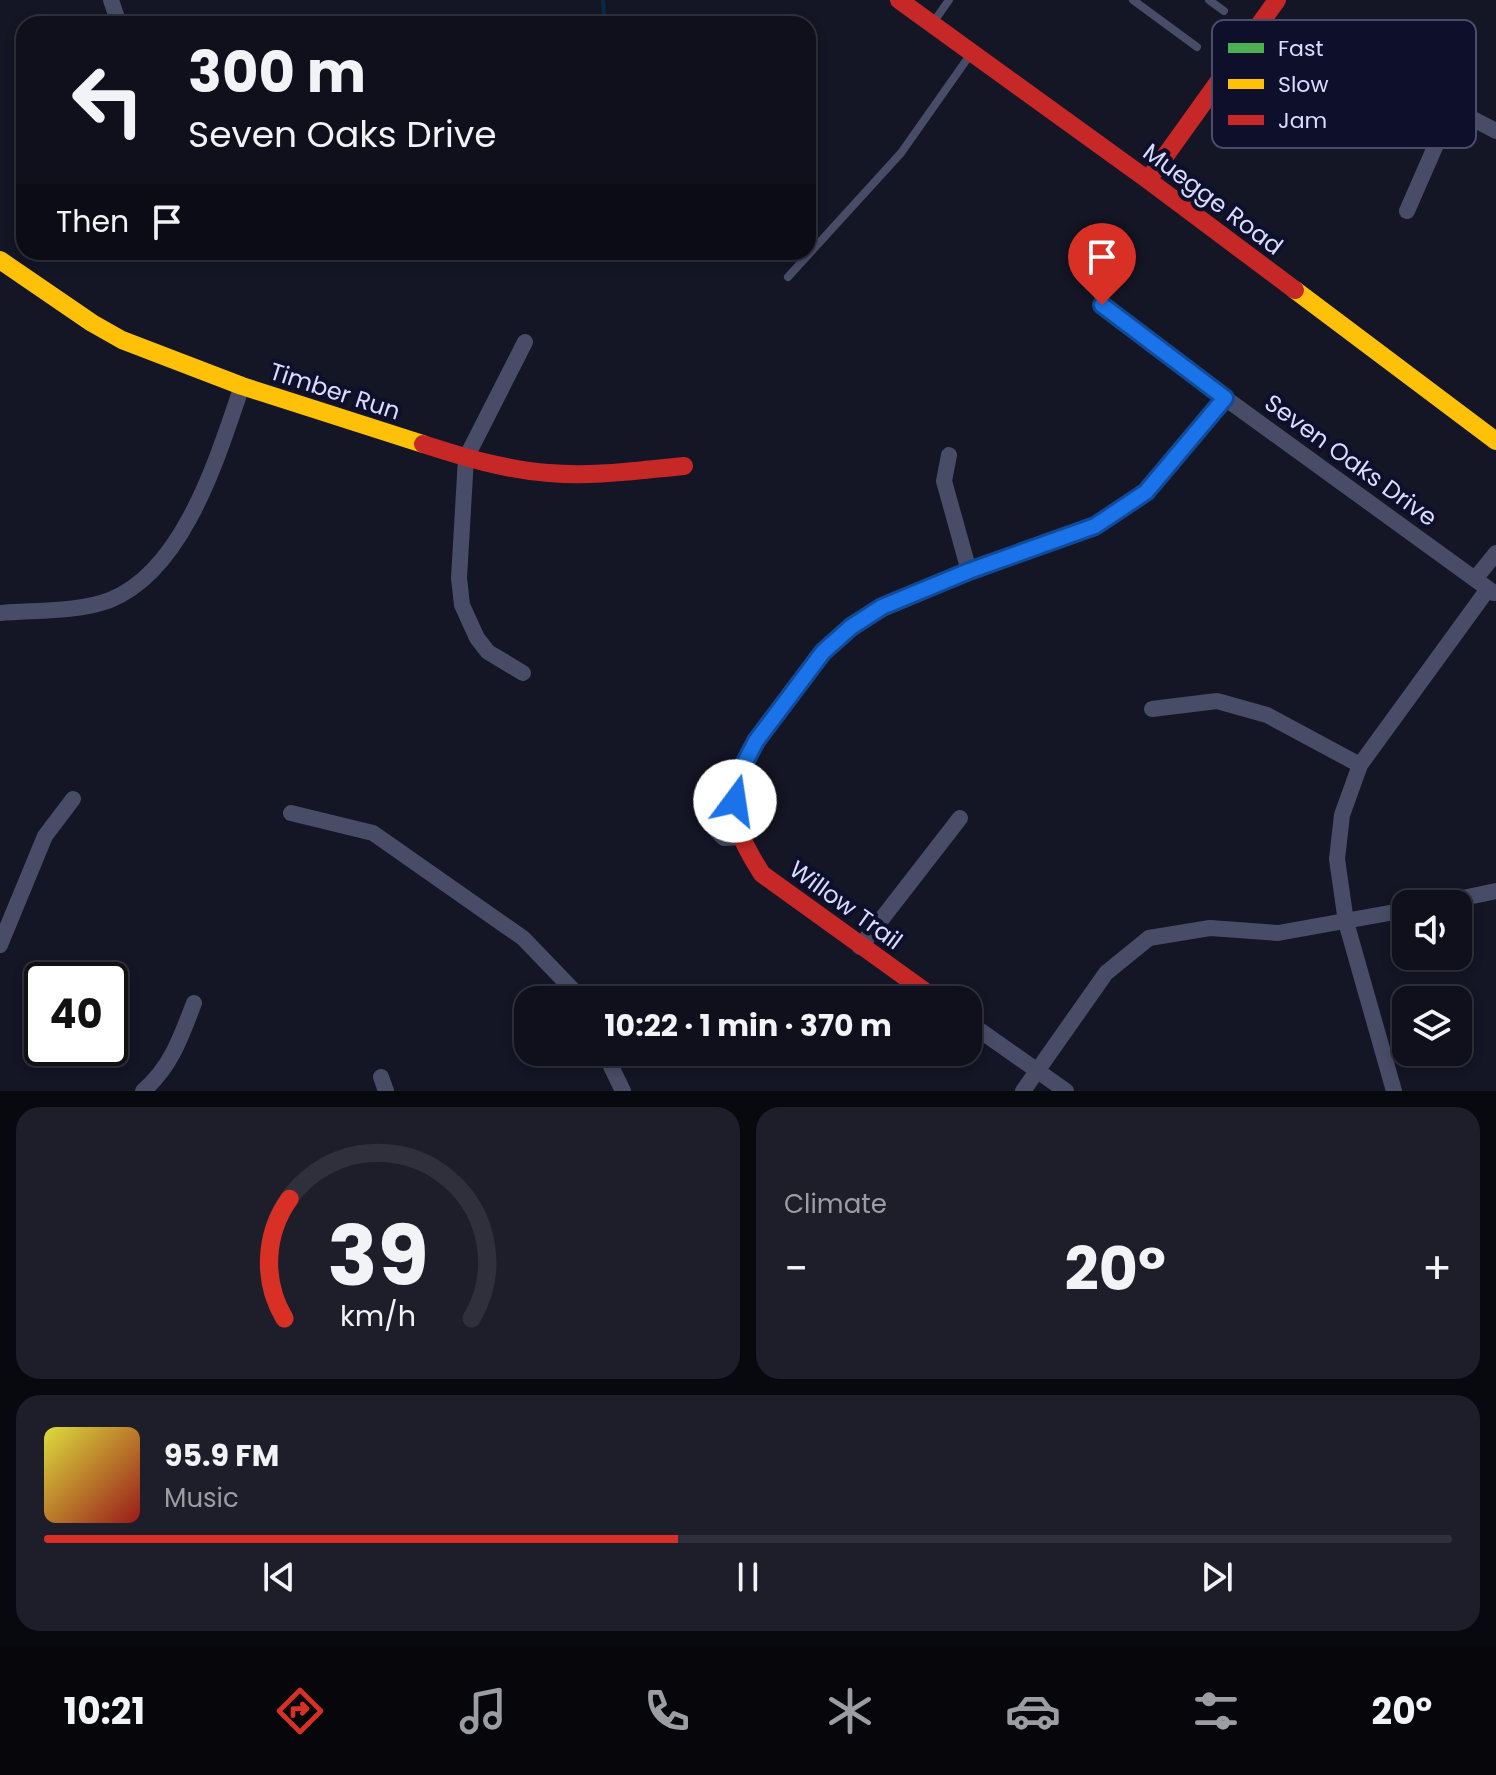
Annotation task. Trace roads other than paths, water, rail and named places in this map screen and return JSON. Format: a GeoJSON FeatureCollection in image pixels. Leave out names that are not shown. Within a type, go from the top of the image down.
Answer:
{"type":"FeatureCollection","features":[{"type":"Feature","properties":{"kind":"street","name":"Muegge Road"},"geometry":{"type":"LineString","coordinates":[[899,0],[1148,180],[1496,441]]}},
{"type":"Feature","properties":{"kind":"street"},"geometry":{"type":"LineString","coordinates":[[1264,20],[1277,0]]}},
{"type":"Feature","properties":{"kind":"street"},"geometry":{"type":"LineString","coordinates":[[1148,180],[1212,92]]}},
{"type":"Feature","properties":{"kind":"street"},"geometry":{"type":"LineString","coordinates":[[1476,121],[1496,131]]}},
{"type":"Feature","properties":{"kind":"street"},"geometry":{"type":"LineString","coordinates":[[1407,211],[1435,148]]}},
{"type":"Feature","properties":{"kind":"street","name":"Timber Run"},"geometry":{"type":"LineString","coordinates":[[0,260],[80,316],[122,340],[242,386],[466,458],[547,473],[584,474],[684,466]]}},
{"type":"Feature","properties":{"kind":"street","name":"Seven Oaks Drive"},"geometry":{"type":"LineString","coordinates":[[1102,305],[1490,589]]}},
{"type":"Feature","properties":{"kind":"street"},"geometry":{"type":"LineString","coordinates":[[523,673],[488,652],[477,638],[462,605],[459,578],[466,458],[525,342]]}},
{"type":"Feature","properties":{"kind":"street"},"geometry":{"type":"LineString","coordinates":[[0,613],[108,601],[148,575],[193,513],[211,474],[242,386]]}},
{"type":"Feature","properties":{"kind":"street","name":"Willow Trail"},"geometry":{"type":"LineString","coordinates":[[917,986],[762,874],[744,845],[736,804],[742,768],[756,741],[823,652],[851,627],[882,607],[969,571],[1095,526],[1146,492],[1225,398]]}},
{"type":"Feature","properties":{"kind":"street"},"geometry":{"type":"LineString","coordinates":[[949,455],[944,481],[969,571]]}},
{"type":"Feature","properties":{"kind":"street"},"geometry":{"type":"LineString","coordinates":[[1394,1091],[1346,922],[1337,859],[1342,815],[1360,765],[1490,589],[1496,553]]}},
{"type":"Feature","properties":{"kind":"street"},"geometry":{"type":"LineString","coordinates":[[1152,709],[1217,701],[1267,715],[1360,765]]}},
{"type":"Feature","properties":{"kind":"street"},"geometry":{"type":"LineString","coordinates":[[0,945],[45,836],[73,799]]}},
{"type":"Feature","properties":{"kind":"street"},"geometry":{"type":"LineString","coordinates":[[736,804],[718,807],[712,812],[711,820],[724,838],[742,837]]}},
{"type":"Feature","properties":{"kind":"street"},"geometry":{"type":"LineString","coordinates":[[291,813],[373,833],[523,938],[569,986]]}},
{"type":"Feature","properties":{"kind":"street"},"geometry":{"type":"LineString","coordinates":[[860,947],[960,818]]}},
{"type":"Feature","properties":{"kind":"street"},"geometry":{"type":"LineString","coordinates":[[1472,896],[1496,891]]}},
{"type":"Feature","properties":{"kind":"street"},"geometry":{"type":"LineString","coordinates":[[1023,1091],[1106,973],[1149,938],[1210,928],[1278,933],[1392,913]]}},
{"type":"Feature","properties":{"kind":"street"},"geometry":{"type":"LineString","coordinates":[[143,1091],[159,1077],[175,1051],[194,1003]]}},
{"type":"Feature","properties":{"kind":"street"},"geometry":{"type":"LineString","coordinates":[[982,1032],[1066,1091]]}},
{"type":"Feature","properties":{"kind":"street"},"geometry":{"type":"LineString","coordinates":[[611,1066],[623,1091]]}},
{"type":"Feature","properties":{"kind":"lane"},"geometry":{"type":"LineString","coordinates":[[932,24],[949,0]]}},
{"type":"Feature","properties":{"kind":"lane"},"geometry":{"type":"LineString","coordinates":[[1133,0],[1197,47]]}},
{"type":"Feature","properties":{"kind":"lane"},"geometry":{"type":"LineString","coordinates":[[1209,0],[1224,11]]}},
{"type":"Feature","properties":{"kind":"lane"},"geometry":{"type":"LineString","coordinates":[[816,246],[901,153],[972,53]]}},
{"type":"Feature","properties":{"kind":"lane"},"geometry":{"type":"LineString","coordinates":[[788,277],[803,260]]}},
{"type":"Feature","properties":{"kind":"waterway"},"geometry":{"type":"LineString","coordinates":[[603,0],[603,16]]}}]}
